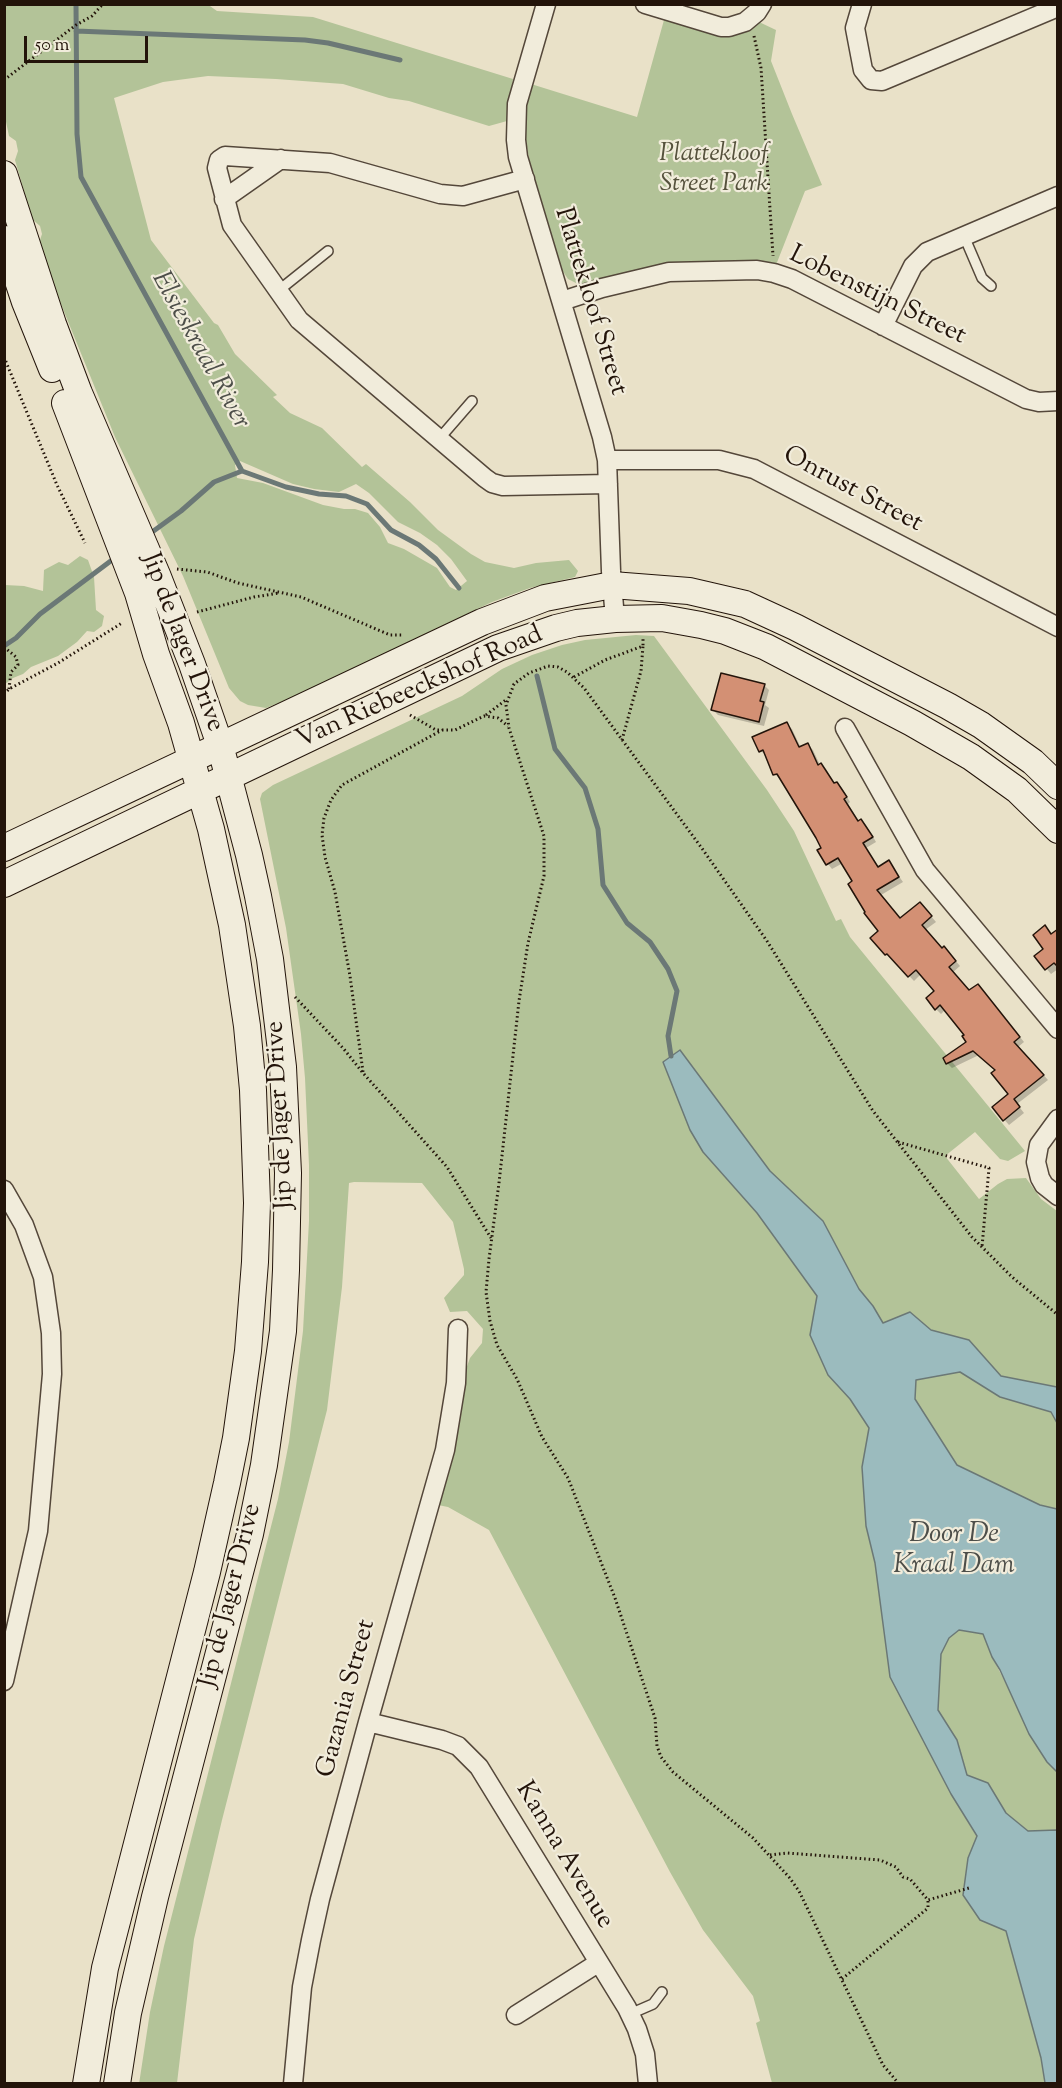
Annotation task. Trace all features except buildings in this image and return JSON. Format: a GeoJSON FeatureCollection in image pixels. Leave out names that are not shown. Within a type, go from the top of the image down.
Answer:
{"type":"FeatureCollection","features":[{"type":"Feature","properties":{"kind":"main road","name":"Jip de Jager Drive"},"geometry":{"type":"LineString","coordinates":[[5,174],[9,205],[79,393],[113,495],[138,593],[212,829],[230,915],[250,1051],[255,1137],[257,1203],[252,1303],[243,1395],[218,1527],[110,1947],[98,2002],[86,2084]]}},
{"type":"Feature","properties":{"kind":"main road","name":"Jip de Jager Drive"},"geometry":{"type":"LineString","coordinates":[[4,239],[25,302],[83,447],[113,495],[168,573],[192,664],[230,778],[249,855],[272,975],[283,1067],[288,1215],[283,1331],[267,1443],[250,1534],[155,1897],[129,2013],[117,2084]]}},
{"type":"Feature","properties":{"kind":"main road"},"geometry":{"type":"LineString","coordinates":[[4,270],[57,408],[83,447]]}},
{"type":"Feature","properties":{"kind":"main road","name":"Van Riebeeckshof Road"},"geometry":{"type":"LineString","coordinates":[[4,848],[515,608],[560,594],[612,585],[689,591],[755,609],[914,688],[981,725],[1033,762],[1058,786]]}},
{"type":"Feature","properties":{"kind":"main road","name":"Van Riebeeckshof Road"},"geometry":{"type":"LineString","coordinates":[[4,884],[516,640],[577,623],[615,619],[662,618],[701,625],[735,634],[766,647],[961,751],[1017,790],[1058,830]]}},
{"type":"Feature","properties":{"kind":"street","name":"Plattekloof Street"},"geometry":{"type":"LineString","coordinates":[[546,4],[517,104],[517,148],[596,412],[607,460],[615,619]]}},
{"type":"Feature","properties":{"kind":"street"},"geometry":{"type":"LineString","coordinates":[[645,4],[721,27],[737,25],[756,11]]}},
{"type":"Feature","properties":{"kind":"street"},"geometry":{"type":"LineString","coordinates":[[862,4],[855,28],[863,70],[871,80],[882,81],[1058,7]]}},
{"type":"Feature","properties":{"kind":"street"},"geometry":{"type":"LineString","coordinates":[[525,179],[481,193],[455,196],[440,194],[330,163],[222,158],[218,161],[217,173],[228,216],[237,233],[305,326],[484,478],[498,485],[608,484]]}},
{"type":"Feature","properties":{"kind":"street"},"geometry":{"type":"LineString","coordinates":[[224,200],[281,159]]}},
{"type":"Feature","properties":{"kind":"street"},"geometry":{"type":"LineString","coordinates":[[883,326],[917,260],[927,252],[1058,196]]}},
{"type":"Feature","properties":{"kind":"street","name":"Lobenstijn Street"},"geometry":{"type":"LineString","coordinates":[[562,301],[602,288],[669,272],[758,270],[774,273],[792,279],[1026,399],[1039,402],[1058,401]]}},
{"type":"Feature","properties":{"kind":"street","name":"Onrust Street"},"geometry":{"type":"LineString","coordinates":[[607,460],[712,459],[732,461],[754,469],[1058,627]]}},
{"type":"Feature","properties":{"kind":"street"},"geometry":{"type":"LineString","coordinates":[[845,728],[926,870],[1058,1029]]}},
{"type":"Feature","properties":{"kind":"street"},"geometry":{"type":"LineString","coordinates":[[1058,1119],[1039,1145],[1036,1162],[1044,1185],[1058,1196]]}},
{"type":"Feature","properties":{"kind":"street"},"geometry":{"type":"LineString","coordinates":[[4,1190],[24,1225],[43,1277],[51,1333],[52,1374],[38,1531],[4,1681]]}},
{"type":"Feature","properties":{"kind":"street","name":"Gazania Street"},"geometry":{"type":"LineString","coordinates":[[293,2084],[302,1987],[311,1940],[368,1722],[445,1450],[456,1383],[458,1329]]}},
{"type":"Feature","properties":{"kind":"street","name":"Kanna Avenue"},"geometry":{"type":"LineString","coordinates":[[368,1722],[458,1746],[479,1767],[630,2014],[645,2054],[648,2084]]}},
{"type":"Feature","properties":{"kind":"street"},"geometry":{"type":"LineString","coordinates":[[516,2015],[598,1963]]}},
{"type":"Feature","properties":{"kind":"lane"},"geometry":{"type":"LineString","coordinates":[[964,236],[982,278],[991,286]]}},
{"type":"Feature","properties":{"kind":"lane"},"geometry":{"type":"LineString","coordinates":[[278,291],[328,251]]}},
{"type":"Feature","properties":{"kind":"lane"},"geometry":{"type":"LineString","coordinates":[[439,439],[472,401]]}},
{"type":"Feature","properties":{"kind":"lane"},"geometry":{"type":"LineString","coordinates":[[630,2014],[653,2004],[662,1992]]}},
{"type":"Feature","properties":{"kind":"path"},"geometry":{"type":"LineString","coordinates":[[4,80],[92,16],[104,4]]}},
{"type":"Feature","properties":{"kind":"path"},"geometry":{"type":"LineString","coordinates":[[756,11],[774,273]]}},
{"type":"Feature","properties":{"kind":"path"},"geometry":{"type":"LineString","coordinates":[[4,357],[57,485],[85,543]]}},
{"type":"Feature","properties":{"kind":"path"},"geometry":{"type":"LineString","coordinates":[[168,573],[207,572],[238,583],[301,597],[390,635],[412,635]]}},
{"type":"Feature","properties":{"kind":"path"},"geometry":{"type":"LineString","coordinates":[[197,612],[254,597],[281,593]]}},
{"type":"Feature","properties":{"kind":"path"},"geometry":{"type":"LineString","coordinates":[[4,694],[122,623]]}},
{"type":"Feature","properties":{"kind":"path"},"geometry":{"type":"LineString","coordinates":[[622,740],[634,705],[634,693],[641,671],[644,632]]}},
{"type":"Feature","properties":{"kind":"path"},"geometry":{"type":"LineString","coordinates":[[4,646],[16,657],[18,665],[11,672],[9,689]]}},
{"type":"Feature","properties":{"kind":"path"},"geometry":{"type":"LineString","coordinates":[[574,678],[605,660],[642,646]]}},
{"type":"Feature","properties":{"kind":"path"},"geometry":{"type":"LineString","coordinates":[[899,2084],[883,2065],[789,1876],[770,1855],[718,1808],[673,1772],[661,1757],[657,1746],[655,1718],[615,1598],[568,1478],[542,1437],[518,1380],[496,1345],[486,1292],[519,1001],[528,943],[544,876],[544,836],[509,728],[506,705],[514,684],[529,673],[548,666],[558,667],[584,688],[701,847],[760,932],[873,1112],[982,1248],[1033,1296],[1058,1315]]}},
{"type":"Feature","properties":{"kind":"path"},"geometry":{"type":"LineString","coordinates":[[410,715],[429,727],[455,730],[484,716],[508,698]]}},
{"type":"Feature","properties":{"kind":"path"},"geometry":{"type":"LineString","coordinates":[[484,716],[498,718],[509,728]]}},
{"type":"Feature","properties":{"kind":"path"},"geometry":{"type":"LineString","coordinates":[[363,1073],[350,976],[335,892],[325,857],[322,835],[324,818],[331,800],[342,786],[442,730]]}},
{"type":"Feature","properties":{"kind":"path"},"geometry":{"type":"LineString","coordinates":[[294,996],[343,1048],[447,1167],[492,1239]]}},
{"type":"Feature","properties":{"kind":"path"},"geometry":{"type":"LineString","coordinates":[[897,1142],[989,1168],[982,1248]]}},
{"type":"Feature","properties":{"kind":"path"},"geometry":{"type":"LineString","coordinates":[[770,1855],[787,1853],[880,1860],[896,1867],[903,1877],[910,1879],[928,1900],[928,1908],[842,1980]]}},
{"type":"Feature","properties":{"kind":"path"},"geometry":{"type":"LineString","coordinates":[[928,1900],[969,1888]]}},
{"type":"Feature","properties":{"kind":"green space"},"geometry":{"type":"Polygon","coordinates":[[[207,4],[217,11],[313,17],[513,79],[507,121],[489,126],[409,101],[389,98],[343,84],[208,76],[163,82],[114,98],[151,240],[214,323],[218,325],[235,354],[277,395],[273,397],[290,413],[322,428],[362,467],[366,464],[438,530],[471,554],[485,562],[514,568],[569,560],[578,571],[575,577],[530,588],[492,602],[266,708],[240,701],[229,688],[183,576],[115,437],[54,287],[39,243],[42,234],[40,226],[32,219],[15,160],[18,151],[16,141],[9,136],[5,117],[4,5],[207,4]],[[240,461],[235,465],[237,478],[263,483],[323,505],[368,513],[380,527],[388,543],[404,549],[437,568],[450,587],[456,590],[467,581],[437,545],[398,522],[369,493],[356,484],[339,492],[293,484],[240,461]]]}},
{"type":"Feature","properties":{"kind":"green space","name":"Plattekloof Street Park"},"geometry":{"type":"Polygon","coordinates":[[[664,20],[718,35],[759,22],[776,30],[771,61],[822,185],[805,191],[776,265],[669,265],[642,269],[590,284],[578,284],[568,279],[562,270],[529,159],[525,134],[526,109],[531,84],[637,117],[664,20]]]}},
{"type":"Feature","properties":{"kind":"green space"},"geometry":{"type":"Polygon","coordinates":[[[80,556],[88,560],[94,577],[96,610],[104,616],[102,626],[94,632],[87,631],[77,642],[58,656],[31,667],[5,684],[5,585],[24,586],[43,591],[44,570],[59,562],[68,565],[80,556]]]}},
{"type":"Feature","properties":{"kind":"green space"},"geometry":{"type":"Polygon","coordinates":[[[636,635],[654,636],[767,790],[794,831],[836,921],[841,919],[850,937],[1025,1151],[1008,1161],[1000,1159],[975,1132],[945,1156],[979,1199],[1007,1179],[1026,1178],[1041,1199],[1057,1211],[1057,1387],[1001,1376],[969,1340],[931,1330],[910,1312],[883,1323],[859,1289],[823,1221],[770,1171],[680,1050],[663,1062],[703,1152],[757,1213],[817,1296],[810,1335],[828,1375],[850,1399],[869,1428],[862,1467],[866,1526],[875,1563],[927,1747],[951,1794],[977,1837],[968,1858],[980,1920],[1006,1931],[1041,2058],[1045,2083],[772,2083],[756,2023],[760,2021],[753,1996],[703,1930],[670,1872],[489,1530],[448,1507],[438,1505],[465,1372],[470,1358],[482,1343],[483,1329],[467,1311],[450,1312],[444,1298],[464,1275],[453,1222],[422,1183],[354,1182],[349,1183],[342,1287],[327,1410],[222,1820],[194,1939],[177,2083],[139,2084],[150,2012],[164,1946],[278,1499],[289,1442],[303,1331],[309,1221],[305,1078],[286,928],[260,799],[262,793],[273,785],[462,696],[502,669],[532,655],[585,640],[636,635]]]}},
{"type":"Feature","properties":{"kind":"green space"},"geometry":{"type":"Polygon","coordinates":[[[960,1372],[1000,1397],[1051,1412],[1057,1423],[1057,1510],[1040,1505],[957,1465],[915,1399],[916,1380],[960,1372]]]}},
{"type":"Feature","properties":{"kind":"green space"},"geometry":{"type":"Polygon","coordinates":[[[959,1630],[983,1634],[992,1657],[1047,1762],[1057,1772],[1057,1830],[1028,1831],[1006,1813],[988,1783],[967,1776],[957,1740],[938,1710],[941,1654],[949,1638],[959,1630]]]}},
{"type":"Feature","properties":{"kind":"water","name":"Door De Kraal Dam"},"geometry":{"type":"Polygon","coordinates":[[[680,1050],[770,1171],[823,1221],[859,1289],[883,1323],[910,1312],[931,1330],[969,1340],[1001,1376],[1057,1387],[1057,1423],[1051,1412],[1000,1397],[960,1372],[916,1380],[915,1399],[957,1465],[1040,1505],[1057,1509],[1057,1772],[1047,1762],[1029,1734],[983,1634],[959,1630],[949,1638],[941,1654],[938,1710],[957,1740],[967,1775],[988,1783],[1006,1813],[1028,1831],[1057,1830],[1057,2083],[1045,2083],[1041,2058],[1006,1931],[980,1920],[963,1895],[968,1858],[977,1836],[951,1794],[890,1677],[875,1563],[866,1526],[862,1467],[869,1428],[850,1399],[828,1375],[810,1335],[817,1296],[757,1213],[703,1152],[690,1130],[663,1062],[680,1050]]]}},
{"type":"Feature","properties":{"kind":"waterway","name":"Elsieskraal River"},"geometry":{"type":"LineString","coordinates":[[76,4],[77,134],[81,177],[242,471],[286,487],[319,494],[346,496],[367,504],[391,530],[419,545],[436,559],[459,588]]}},
{"type":"Feature","properties":{"kind":"waterway"},"geometry":{"type":"LineString","coordinates":[[76,31],[305,40],[328,43],[400,60]]}},
{"type":"Feature","properties":{"kind":"waterway"},"geometry":{"type":"LineString","coordinates":[[148,535],[181,511],[214,482],[242,471]]}},
{"type":"Feature","properties":{"kind":"waterway"},"geometry":{"type":"LineString","coordinates":[[4,646],[16,638],[40,614],[116,557]]}},
{"type":"Feature","properties":{"kind":"waterway","name":"Elsieskraal River"},"geometry":{"type":"LineString","coordinates":[[537,676],[555,749],[585,788],[598,829],[603,885],[627,923],[650,942],[668,969],[677,991],[668,1036],[671,1056]]}}]}
